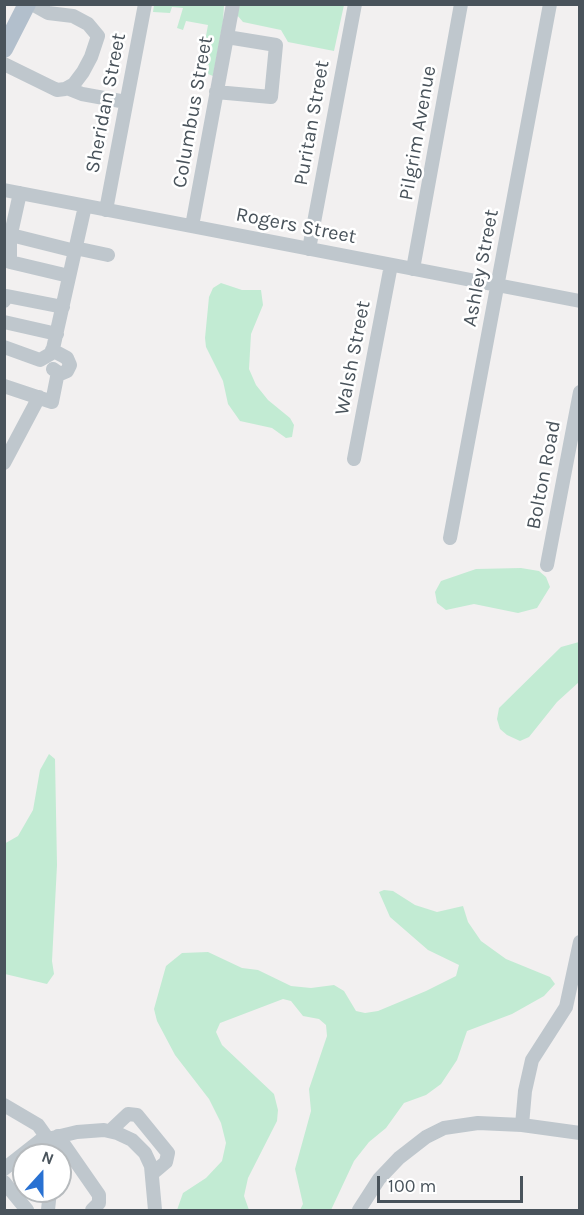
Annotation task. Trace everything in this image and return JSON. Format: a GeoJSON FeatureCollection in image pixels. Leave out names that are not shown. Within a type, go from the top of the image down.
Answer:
{"type":"FeatureCollection","features":[{"type":"Feature","properties":{"kind":"main road"},"geometry":{"type":"LineString","coordinates":[[4,49],[27,4]]}},
{"type":"Feature","properties":{"kind":"street"},"geometry":{"type":"LineString","coordinates":[[32,4],[48,13],[79,18],[88,24],[98,36],[83,72],[67,88]]}},
{"type":"Feature","properties":{"kind":"street","name":"Sheridan Street"},"geometry":{"type":"LineString","coordinates":[[106,210],[145,4]]}},
{"type":"Feature","properties":{"kind":"street","name":"Columbus Street"},"geometry":{"type":"LineString","coordinates":[[192,226],[233,4]]}},
{"type":"Feature","properties":{"kind":"street","name":"Puritan Street"},"geometry":{"type":"LineString","coordinates":[[309,249],[355,4]]}},
{"type":"Feature","properties":{"kind":"street","name":"Pilgrim Avenue"},"geometry":{"type":"LineString","coordinates":[[413,269],[461,4]]}},
{"type":"Feature","properties":{"kind":"street","name":"Ashley Street"},"geometry":{"type":"LineString","coordinates":[[450,538],[550,4]]}},
{"type":"Feature","properties":{"kind":"street"},"geometry":{"type":"LineString","coordinates":[[216,92],[272,97],[276,45],[227,37]]}},
{"type":"Feature","properties":{"kind":"street"},"geometry":{"type":"LineString","coordinates":[[4,64],[57,90],[67,88],[82,94],[126,102]]}},
{"type":"Feature","properties":{"kind":"street","name":"Rogers Street"},"geometry":{"type":"LineString","coordinates":[[4,190],[579,300]]}},
{"type":"Feature","properties":{"kind":"street"},"geometry":{"type":"LineString","coordinates":[[20,193],[11,235],[10,262],[69,276]]}},
{"type":"Feature","properties":{"kind":"street"},"geometry":{"type":"LineString","coordinates":[[4,347],[40,360],[49,354],[57,333],[85,206]]}},
{"type":"Feature","properties":{"kind":"street"},"geometry":{"type":"LineString","coordinates":[[11,235],[108,255]]}},
{"type":"Feature","properties":{"kind":"street","name":"Walsh Street"},"geometry":{"type":"LineString","coordinates":[[354,459],[391,265]]}},
{"type":"Feature","properties":{"kind":"street"},"geometry":{"type":"LineString","coordinates":[[4,301],[7,296],[63,307]]}},
{"type":"Feature","properties":{"kind":"street"},"geometry":{"type":"LineString","coordinates":[[4,322],[57,333]]}},
{"type":"Feature","properties":{"kind":"street"},"geometry":{"type":"LineString","coordinates":[[4,463],[45,400],[58,372],[49,354]]}},
{"type":"Feature","properties":{"kind":"street"},"geometry":{"type":"LineString","coordinates":[[4,386],[45,400]]}},
{"type":"Feature","properties":{"kind":"street","name":"Bolton Road"},"geometry":{"type":"LineString","coordinates":[[548,564],[579,392]]}},
{"type":"Feature","properties":{"kind":"street"},"geometry":{"type":"LineString","coordinates":[[522,1125],[525,1091],[532,1060],[566,1007],[579,942]]}},
{"type":"Feature","properties":{"kind":"street"},"geometry":{"type":"LineString","coordinates":[[4,1105],[38,1125],[51,1137],[99,1195],[99,1203],[92,1210]]}},
{"type":"Feature","properties":{"kind":"street"},"geometry":{"type":"LineString","coordinates":[[110,1131],[128,1114],[137,1115],[168,1153],[166,1162],[153,1173]]}},
{"type":"Feature","properties":{"kind":"street"},"geometry":{"type":"LineString","coordinates":[[359,1210],[389,1168],[417,1143],[435,1132],[462,1124],[522,1125],[579,1133]]}},
{"type":"Feature","properties":{"kind":"street"},"geometry":{"type":"LineString","coordinates":[[4,1169],[51,1137],[84,1131],[110,1131],[128,1137],[140,1147],[153,1173],[155,1210]]}},
{"type":"Feature","properties":{"kind":"street"},"geometry":{"type":"LineString","coordinates":[[51,1137],[51,1143]]}},
{"type":"Feature","properties":{"kind":"street"},"geometry":{"type":"LineString","coordinates":[[4,1182],[27,1210]]}},
{"type":"Feature","properties":{"kind":"green space"},"geometry":{"type":"Polygon","coordinates":[[[154,5],[224,5],[213,76],[208,74],[209,65],[201,63],[208,25],[186,21],[183,30],[177,28],[183,8],[172,7],[170,13],[153,12],[154,5]]]}},
{"type":"Feature","properties":{"kind":"green space"},"geometry":{"type":"Polygon","coordinates":[[[239,5],[344,5],[334,51],[288,42],[281,30],[243,22],[237,15],[239,5]]]}},
{"type":"Feature","properties":{"kind":"green space"},"geometry":{"type":"Polygon","coordinates":[[[221,283],[242,290],[261,290],[263,305],[251,334],[249,369],[256,385],[268,400],[290,418],[294,425],[292,437],[286,438],[272,428],[240,421],[228,404],[223,381],[206,347],[205,338],[209,297],[213,288],[221,283]]]}},
{"type":"Feature","properties":{"kind":"green space"},"geometry":{"type":"Polygon","coordinates":[[[521,568],[539,571],[546,577],[550,587],[537,608],[518,613],[474,604],[446,610],[437,603],[435,592],[441,581],[476,569],[521,568]]]}},
{"type":"Feature","properties":{"kind":"green space"},"geometry":{"type":"Polygon","coordinates":[[[579,642],[579,682],[557,702],[529,737],[520,741],[507,735],[500,729],[497,719],[499,708],[561,647],[579,642]]]}},
{"type":"Feature","properties":{"kind":"green space"},"geometry":{"type":"Polygon","coordinates":[[[49,754],[55,759],[57,865],[52,961],[54,974],[47,984],[5,974],[4,844],[18,836],[33,810],[40,770],[49,754]]]}},
{"type":"Feature","properties":{"kind":"green space"},"geometry":{"type":"Polygon","coordinates":[[[393,891],[415,905],[437,912],[463,906],[468,922],[481,941],[506,959],[550,977],[555,984],[544,996],[512,1014],[467,1031],[457,1060],[441,1084],[426,1095],[404,1103],[386,1128],[369,1142],[354,1161],[331,1210],[300,1210],[303,1204],[295,1169],[311,1111],[309,1089],[327,1036],[326,1025],[319,1019],[303,1016],[291,1001],[283,999],[220,1023],[216,1032],[222,1045],[274,1094],[278,1110],[277,1121],[248,1178],[244,1196],[249,1210],[177,1210],[183,1193],[206,1178],[222,1161],[226,1143],[221,1123],[209,1099],[175,1055],[157,1021],[154,1009],[166,966],[182,953],[208,952],[242,968],[258,970],[291,986],[311,988],[334,985],[344,991],[356,1011],[365,1013],[378,1011],[456,976],[459,965],[428,950],[390,917],[379,892],[393,891]]]}}]}
